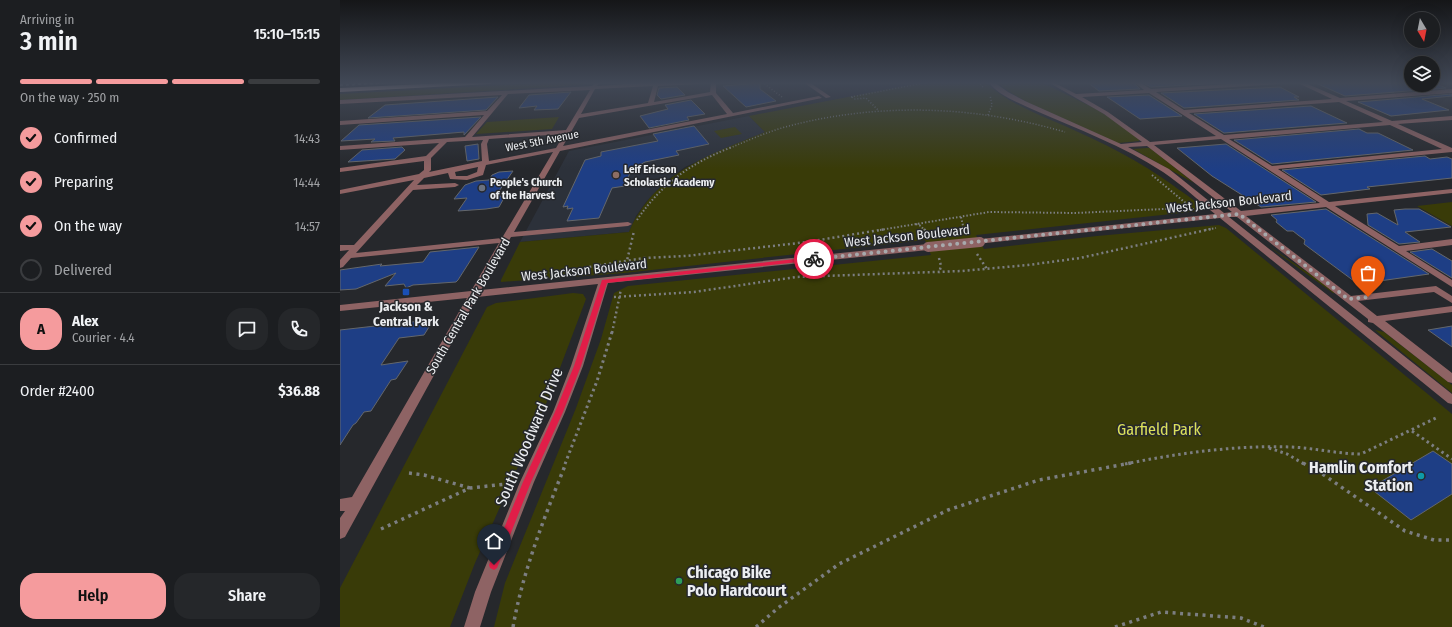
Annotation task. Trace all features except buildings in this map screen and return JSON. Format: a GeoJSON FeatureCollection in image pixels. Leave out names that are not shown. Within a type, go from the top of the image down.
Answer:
{"type":"FeatureCollection","features":[{"type":"Feature","properties":{"kind":"street","name":"South Central Park Boulevard"},"geometry":{"type":"LineString","coordinates":[[340,532],[579,111]]}},
{"type":"Feature","properties":{"kind":"street"},"geometry":{"type":"LineString","coordinates":[[576,117],[609,111]]}},
{"type":"Feature","properties":{"kind":"street"},"geometry":{"type":"LineString","coordinates":[[728,111],[731,115]]}},
{"type":"Feature","properties":{"kind":"street","name":"West 5th Avenue"},"geometry":{"type":"LineString","coordinates":[[340,192],[750,111]]}},
{"type":"Feature","properties":{"kind":"street"},"geometry":{"type":"LineString","coordinates":[[1042,111],[1121,146],[1166,171],[1452,400]]}},
{"type":"Feature","properties":{"kind":"street"},"geometry":{"type":"LineString","coordinates":[[1103,111],[1115,118],[1149,144],[1452,379]]}},
{"type":"Feature","properties":{"kind":"street"},"geometry":{"type":"LineString","coordinates":[[1184,112],[1194,111]]}},
{"type":"Feature","properties":{"kind":"street"},"geometry":{"type":"LineString","coordinates":[[1365,111],[1452,151]]}},
{"type":"Feature","properties":{"kind":"street"},"geometry":{"type":"LineString","coordinates":[[1184,112],[1452,284]]}},
{"type":"Feature","properties":{"kind":"street"},"geometry":{"type":"LineString","coordinates":[[340,123],[489,113]]}},
{"type":"Feature","properties":{"kind":"street"},"geometry":{"type":"LineString","coordinates":[[467,139],[489,113]]}},
{"type":"Feature","properties":{"kind":"street"},"geometry":{"type":"LineString","coordinates":[[1121,146],[1452,118]]}},
{"type":"Feature","properties":{"kind":"street"},"geometry":{"type":"LineString","coordinates":[[340,148],[567,132]]}},
{"type":"Feature","properties":{"kind":"street"},"geometry":{"type":"LineString","coordinates":[[451,170],[453,176],[458,178],[472,177],[480,173],[485,163],[484,144],[487,137]]}},
{"type":"Feature","properties":{"kind":"street"},"geometry":{"type":"LineString","coordinates":[[340,170],[428,158],[446,140]]}},
{"type":"Feature","properties":{"kind":"street"},"geometry":{"type":"LineString","coordinates":[[1271,168],[1452,151]]}},
{"type":"Feature","properties":{"kind":"street"},"geometry":{"type":"LineString","coordinates":[[340,266],[427,170],[428,158]]}},
{"type":"Feature","properties":{"kind":"street"},"geometry":{"type":"LineString","coordinates":[[411,188],[455,185]]}},
{"type":"Feature","properties":{"kind":"street","name":"West Jackson Boulevard"},"geometry":{"type":"LineString","coordinates":[[340,308],[980,242],[1452,191]]}},
{"type":"Feature","properties":{"kind":"street"},"geometry":{"type":"LineString","coordinates":[[348,256],[631,226]]}},
{"type":"Feature","properties":{"kind":"street"},"geometry":{"type":"LineString","coordinates":[[1397,249],[1452,242]]}},
{"type":"Feature","properties":{"kind":"street"},"geometry":{"type":"LineString","coordinates":[[340,248],[357,247]]}},
{"type":"Feature","properties":{"kind":"street","name":"South Woodward Drive"},"geometry":{"type":"LineString","coordinates":[[472,627],[482,592],[527,482],[578,366],[604,281]]}},
{"type":"Feature","properties":{"kind":"street"},"geometry":{"type":"LineString","coordinates":[[1348,299],[1436,289],[1452,300]]}},
{"type":"Feature","properties":{"kind":"street"},"geometry":{"type":"LineString","coordinates":[[1356,322],[1452,309]]}},
{"type":"Feature","properties":{"kind":"street"},"geometry":{"type":"LineString","coordinates":[[340,506],[356,503]]}},
{"type":"Feature","properties":{"kind":"path"},"geometry":{"type":"LineString","coordinates":[[637,220],[648,202],[672,178],[720,151],[772,131],[795,124],[861,112],[875,111]]}},
{"type":"Feature","properties":{"kind":"path"},"geometry":{"type":"LineString","coordinates":[[939,111],[988,115],[1039,125],[1069,134]]}},
{"type":"Feature","properties":{"kind":"path"},"geometry":{"type":"LineString","coordinates":[[988,115],[990,111]]}},
{"type":"Feature","properties":{"kind":"path"},"geometry":{"type":"LineString","coordinates":[[537,276],[627,260],[755,249],[989,212],[1083,213],[1193,209],[1151,174]]}},
{"type":"Feature","properties":{"kind":"path"},"geometry":{"type":"LineString","coordinates":[[624,272],[631,226]]}},
{"type":"Feature","properties":{"kind":"path"},"geometry":{"type":"LineString","coordinates":[[614,297],[704,291],[756,282],[794,278],[927,274],[1006,268],[1062,261],[1216,228]]}},
{"type":"Feature","properties":{"kind":"path"},"geometry":{"type":"LineString","coordinates":[[513,627],[517,605],[538,535],[597,382],[611,337],[621,288]]}},
{"type":"Feature","properties":{"kind":"path"},"geometry":{"type":"LineString","coordinates":[[756,627],[778,608],[839,564],[948,510],[1039,480],[1177,454],[1266,447],[1293,447],[1348,454],[1361,454],[1438,417]]}},
{"type":"Feature","properties":{"kind":"path"},"geometry":{"type":"LineString","coordinates":[[1412,430],[1452,459]]}},
{"type":"Feature","properties":{"kind":"path"},"geometry":{"type":"LineString","coordinates":[[1266,447],[1287,454],[1321,473],[1405,531],[1434,540],[1452,540]]}},
{"type":"Feature","properties":{"kind":"path"},"geometry":{"type":"LineString","coordinates":[[408,473],[424,475],[470,488]]}},
{"type":"Feature","properties":{"kind":"path"},"geometry":{"type":"LineString","coordinates":[[381,529],[470,488],[506,484]]}},
{"type":"Feature","properties":{"kind":"path"},"geometry":{"type":"LineString","coordinates":[[1115,627],[1161,612],[1242,618],[1264,627]]}},
{"type":"Feature","properties":{"kind":"shaded area","name":"Leif Ericson Scholastic Academy"},"geometry":{"type":"Polygon","coordinates":[[[749,116],[765,132],[685,167],[665,182],[646,202],[636,216],[629,232],[520,242],[569,151],[749,116]]]}},
{"type":"Feature","properties":{"kind":"green space","name":"Garfield Park"},"geometry":{"type":"Polygon","coordinates":[[[774,111],[1032,111],[1121,153],[1161,177],[1189,197],[1202,209],[1199,211],[976,235],[984,249],[1097,236],[1219,225],[1226,228],[1452,414],[1452,627],[494,627],[505,583],[576,408],[601,339],[614,293],[628,286],[931,255],[925,240],[624,273],[501,282],[520,242],[629,232],[640,212],[653,195],[669,180],[704,158],[765,132],[749,116],[774,111]]]}},
{"type":"Feature","properties":{"kind":"green space"},"geometry":{"type":"Polygon","coordinates":[[[1047,111],[1099,111],[1114,120],[1139,139],[1139,141],[1118,143],[1047,111]]]}},
{"type":"Feature","properties":{"kind":"green space"},"geometry":{"type":"Polygon","coordinates":[[[559,117],[552,129],[476,134],[487,122],[559,117]]]}},
{"type":"Feature","properties":{"kind":"green space"},"geometry":{"type":"Polygon","coordinates":[[[735,127],[742,134],[721,138],[714,131],[735,127]]]}},
{"type":"Feature","properties":{"kind":"green space"},"geometry":{"type":"Polygon","coordinates":[[[1150,148],[1194,183],[1133,149],[1150,148]]]}},
{"type":"Feature","properties":{"kind":"green space"},"geometry":{"type":"Polygon","coordinates":[[[1452,202],[1452,226],[1417,206],[1452,202]]]}},
{"type":"Feature","properties":{"kind":"green space"},"geometry":{"type":"Polygon","coordinates":[[[1264,243],[1316,278],[1335,293],[1333,293],[1264,243]]]}},
{"type":"Feature","properties":{"kind":"green space"},"geometry":{"type":"Polygon","coordinates":[[[573,293],[583,294],[586,299],[549,397],[475,563],[450,627],[340,627],[340,588],[487,307],[496,303],[573,293]]]}},
{"type":"Feature","properties":{"kind":"green space"},"geometry":{"type":"Polygon","coordinates":[[[1375,330],[1384,332],[1452,385],[1452,393],[1375,330]]]}},
{"type":"Feature","properties":{"kind":"way so far"},"geometry":{"type":"LineString","coordinates":[[814,259],[1239,214],[1348,299],[1368,297]]}},
{"type":"Feature","properties":{"kind":"place","name":"Leif Ericson Scholastic Academy"},"geometry":{"type":"Point","coordinates":[616,175]}},
{"type":"Feature","properties":{"kind":"place","name":"People's Church of the Harvest"},"geometry":{"type":"Point","coordinates":[482,188]}},
{"type":"Feature","properties":{"kind":"place","name":"Jackson & Central Park"},"geometry":{"type":"Point","coordinates":[406,292]}},
{"type":"Feature","properties":{"kind":"place","name":"Hamlin Comfort Station"},"geometry":{"type":"Point","coordinates":[1421,476]}},
{"type":"Feature","properties":{"kind":"place","name":"Chicago Bike Polo Hardcourt"},"geometry":{"type":"Point","coordinates":[679,581]}},
{"type":"Feature","properties":{"kind":"route"},"geometry":{"type":"LineString","coordinates":[[494,565],[527,482],[578,366],[604,281],[814,259]]}}]}
